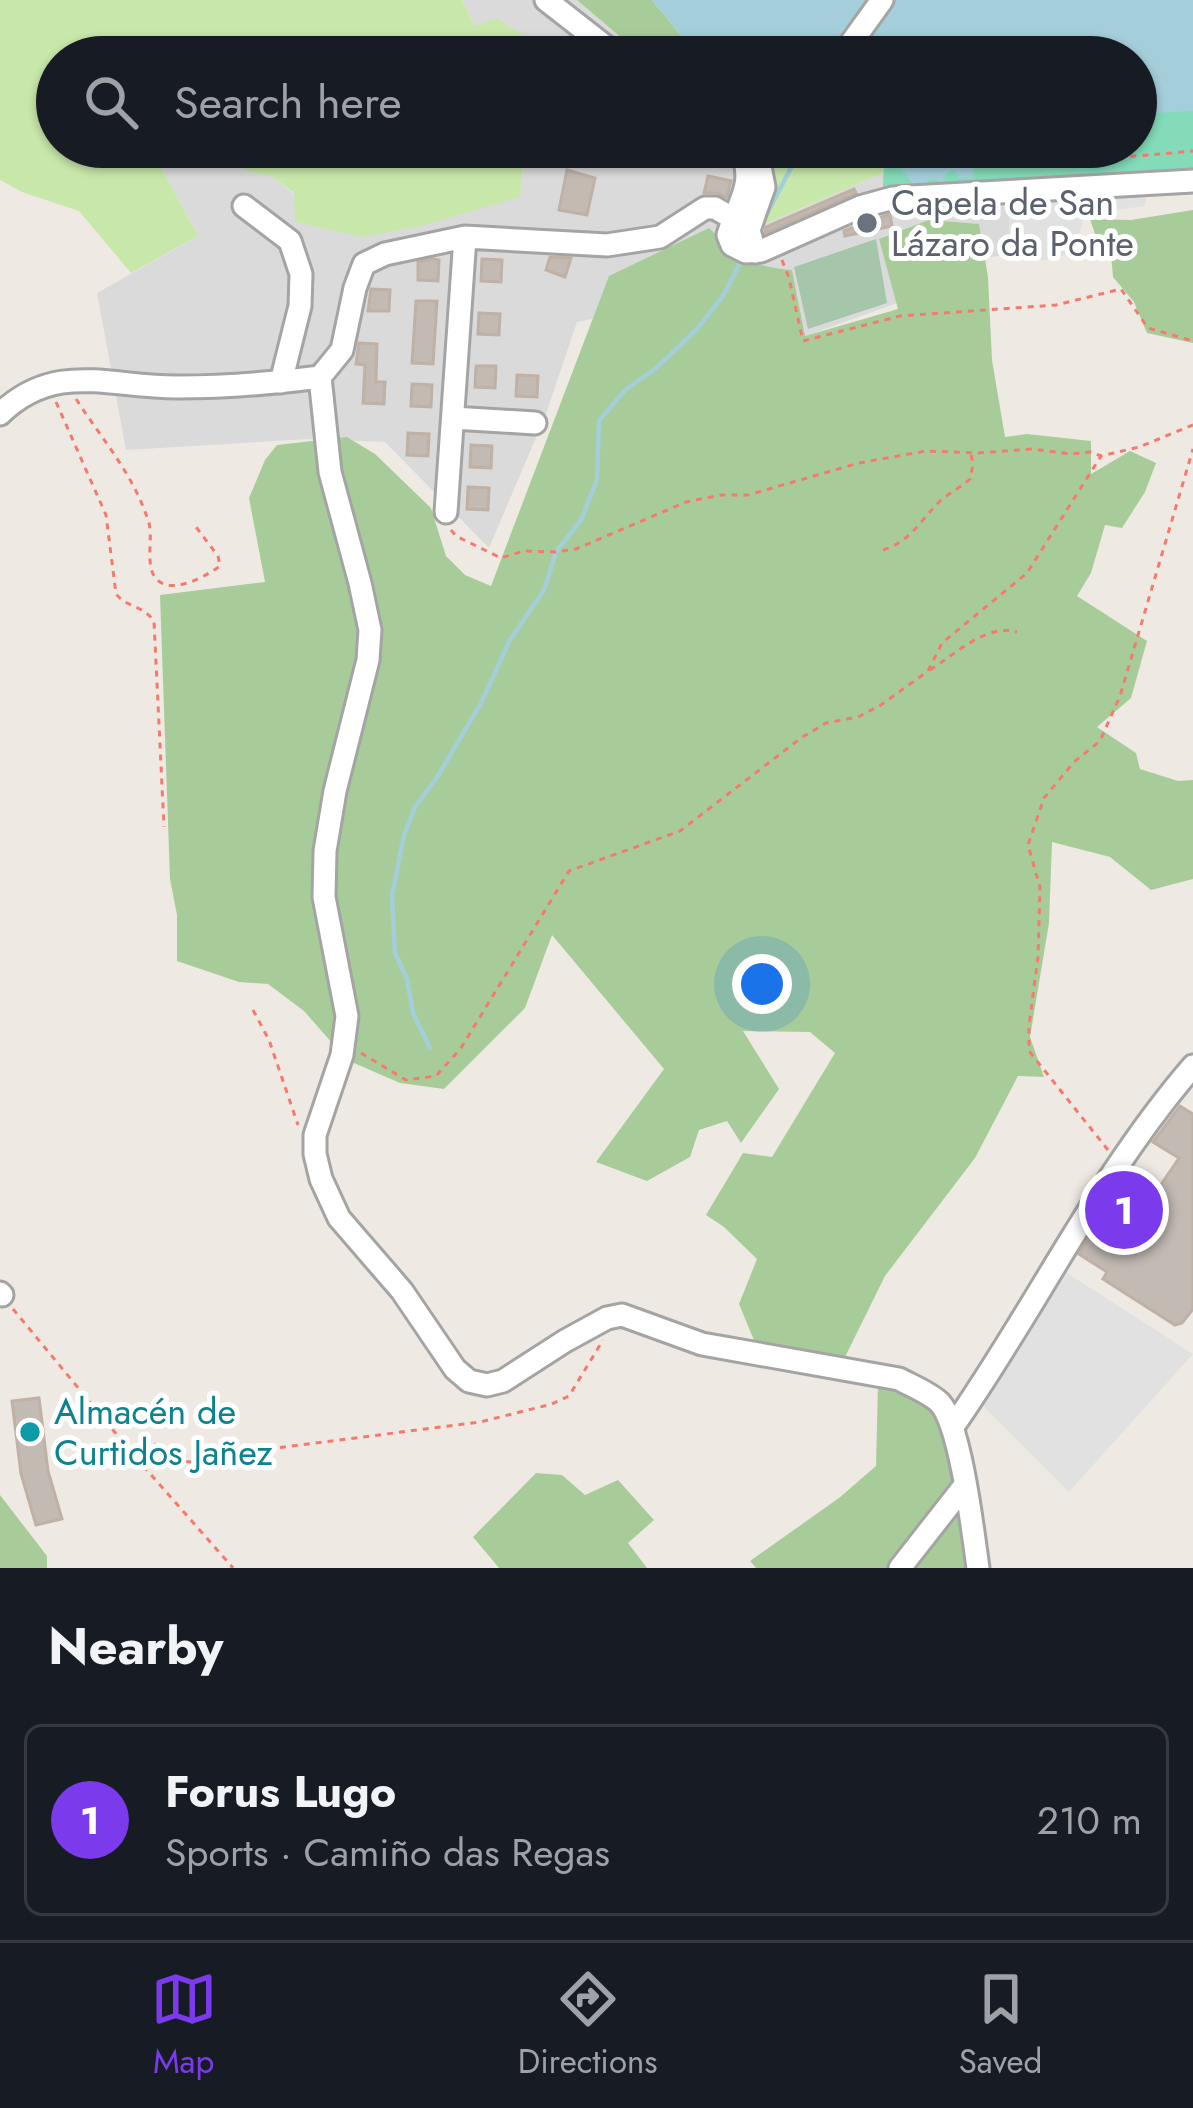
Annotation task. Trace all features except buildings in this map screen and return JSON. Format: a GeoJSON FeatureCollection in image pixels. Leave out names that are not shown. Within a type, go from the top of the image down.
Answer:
{"type":"FeatureCollection","features":[{"type":"Feature","properties":{"kind":"street"},"geometry":{"type":"LineString","coordinates":[[546,0],[592,36]]}},
{"type":"Feature","properties":{"kind":"street"},"geometry":{"type":"LineString","coordinates":[[857,36],[882,0]]}},
{"type":"Feature","properties":{"kind":"street"},"geometry":{"type":"LineString","coordinates":[[746,168],[747,187],[728,235],[742,251],[830,232],[860,207],[893,198],[1193,182]]}},
{"type":"Feature","properties":{"kind":"street"},"geometry":{"type":"LineString","coordinates":[[760,168],[764,187],[749,230],[765,248]]}},
{"type":"Feature","properties":{"kind":"street"},"geometry":{"type":"LineString","coordinates":[[244,206],[290,241],[301,274],[299,306],[281,382]]}},
{"type":"Feature","properties":{"kind":"street"},"geometry":{"type":"LineString","coordinates":[[0,414],[17,398],[56,381],[93,379],[176,388],[320,377],[342,350],[364,264],[385,254],[465,237],[607,245],[660,237],[705,208],[734,219]]}},
{"type":"Feature","properties":{"kind":"street"},"geometry":{"type":"LineString","coordinates":[[446,512],[465,237]]}},
{"type":"Feature","properties":{"kind":"street"},"geometry":{"type":"LineString","coordinates":[[320,377],[330,472],[370,630],[368,660],[325,851],[324,897],[347,1016],[344,1043],[315,1135],[321,1179],[339,1218],[402,1291],[455,1369],[469,1381],[487,1385],[503,1381],[614,1317],[629,1317],[702,1344],[899,1379],[939,1403],[952,1428],[978,1568]]}},
{"type":"Feature","properties":{"kind":"street"},"geometry":{"type":"LineString","coordinates":[[454,418],[536,423]]}},
{"type":"Feature","properties":{"kind":"street"},"geometry":{"type":"LineString","coordinates":[[952,1428],[1118,1165],[1193,1066]]}},
{"type":"Feature","properties":{"kind":"street"},"geometry":{"type":"LineString","coordinates":[[900,1568],[965,1485]]}},
{"type":"Feature","properties":{"kind":"path"},"geometry":{"type":"LineString","coordinates":[[1157,154],[1193,151]]}},
{"type":"Feature","properties":{"kind":"path"},"geometry":{"type":"LineString","coordinates":[[765,248],[789,278],[803,341],[900,316],[1056,305],[1121,289],[1148,328],[1193,341]]}},
{"type":"Feature","properties":{"kind":"path"},"geometry":{"type":"LineString","coordinates":[[70,380],[74,397],[131,481],[151,525],[152,575],[161,584],[172,587],[220,566],[194,523]]}},
{"type":"Feature","properties":{"kind":"path"},"geometry":{"type":"LineString","coordinates":[[45,386],[59,406],[106,515],[116,594],[122,602],[146,610],[154,621],[164,827]]}},
{"type":"Feature","properties":{"kind":"path"},"geometry":{"type":"LineString","coordinates":[[446,512],[446,522],[456,536],[501,558],[524,551],[556,553],[686,502],[748,495],[859,463],[926,451],[1032,448],[1100,456],[1139,447],[1193,425]]}},
{"type":"Feature","properties":{"kind":"path"},"geometry":{"type":"LineString","coordinates":[[1118,1165],[1029,1051],[1040,887],[1028,844],[1044,798],[1100,740],[1120,696],[1193,449]]}},
{"type":"Feature","properties":{"kind":"path"},"geometry":{"type":"LineString","coordinates":[[883,550],[917,529],[934,506],[970,478],[970,452]]}},
{"type":"Feature","properties":{"kind":"path"},"geometry":{"type":"LineString","coordinates":[[928,671],[942,643],[1028,574],[1100,456]]}},
{"type":"Feature","properties":{"kind":"path"},"geometry":{"type":"LineString","coordinates":[[344,1043],[406,1080],[436,1076],[461,1048],[568,871],[680,831],[826,723],[870,711],[994,630],[1017,632]]}},
{"type":"Feature","properties":{"kind":"path"},"geometry":{"type":"LineString","coordinates":[[253,1010],[269,1040],[297,1124],[315,1135]]}},
{"type":"Feature","properties":{"kind":"path"},"geometry":{"type":"LineString","coordinates":[[1,1294],[233,1568]]}},
{"type":"Feature","properties":{"kind":"path"},"geometry":{"type":"LineString","coordinates":[[132,1453],[143,1444],[152,1444],[165,1447],[182,1461],[194,1462],[480,1422],[552,1404],[569,1396],[614,1317]]}},
{"type":"Feature","properties":{"kind":"shaded area"},"geometry":{"type":"Polygon","coordinates":[[[462,0],[577,0],[619,36],[519,36],[475,26],[462,0]]]}},
{"type":"Feature","properties":{"kind":"shaded area"},"geometry":{"type":"Polygon","coordinates":[[[161,168],[244,168],[273,177],[294,194],[520,197],[523,168],[749,168],[753,229],[883,173],[883,186],[1007,182],[1010,239],[1006,255],[962,261],[903,301],[800,338],[782,279],[577,322],[546,414],[489,548],[385,442],[309,439],[126,450],[97,293],[198,236],[161,168]]]}},
{"type":"Feature","properties":{"kind":"shaded area"},"geometry":{"type":"Polygon","coordinates":[[[1146,189],[1145,206],[1085,214],[1074,252],[1026,261],[1007,252],[1008,197],[1146,189]]]}},
{"type":"Feature","properties":{"kind":"shaded area"},"geometry":{"type":"Polygon","coordinates":[[[1064,1271],[1193,1354],[1069,1492],[978,1401],[1064,1271]]]}},
{"type":"Feature","properties":{"kind":"green space"},"geometry":{"type":"Polygon","coordinates":[[[0,0],[462,0],[475,26],[496,18],[525,36],[36,36],[36,168],[161,168],[198,236],[131,273],[79,211],[0,180],[0,0]]]}},
{"type":"Feature","properties":{"kind":"green space"},"geometry":{"type":"Polygon","coordinates":[[[577,0],[652,0],[681,36],[619,36],[577,0]]]}},
{"type":"Feature","properties":{"kind":"green space"},"geometry":{"type":"Polygon","coordinates":[[[1193,86],[1193,172],[883,187],[883,168],[1157,168],[1157,96],[1193,86]]]}},
{"type":"Feature","properties":{"kind":"green space"},"geometry":{"type":"Polygon","coordinates":[[[523,168],[520,197],[421,226],[362,237],[295,222],[294,193],[273,177],[244,170],[523,168]]]}},
{"type":"Feature","properties":{"kind":"green space"},"geometry":{"type":"Polygon","coordinates":[[[749,168],[883,168],[883,173],[753,229],[749,168]]]}},
{"type":"Feature","properties":{"kind":"green space"},"geometry":{"type":"Polygon","coordinates":[[[1193,210],[1193,343],[1147,333],[1134,302],[1113,277],[1111,254],[1099,246],[1090,219],[1131,220],[1193,210]]]}},
{"type":"Feature","properties":{"kind":"green space"},"geometry":{"type":"Polygon","coordinates":[[[929,220],[979,224],[1005,437],[1027,434],[1091,441],[1091,474],[1130,451],[1156,463],[1145,492],[1122,528],[1105,525],[1091,573],[1077,596],[1147,641],[1131,698],[1097,727],[1136,753],[1140,769],[1178,781],[1193,780],[1193,879],[1151,890],[1110,857],[1052,842],[1049,923],[1030,1037],[1044,1077],[1018,1076],[975,1158],[885,1276],[845,1357],[829,1372],[758,1350],[739,1304],[757,1259],[706,1215],[743,1153],[772,1157],[835,1053],[810,1032],[743,1031],[779,1089],[741,1143],[727,1121],[699,1130],[690,1157],[647,1181],[596,1162],[664,1069],[552,935],[525,1008],[444,1089],[400,1083],[347,1060],[304,1011],[268,984],[239,982],[177,961],[160,595],[265,582],[249,498],[265,460],[277,445],[347,437],[375,454],[431,508],[446,556],[465,575],[491,586],[609,276],[709,228],[746,258],[792,270],[805,336],[898,309],[879,239],[929,220]]]}},
{"type":"Feature","properties":{"kind":"green space"},"geometry":{"type":"Polygon","coordinates":[[[876,239],[887,303],[808,329],[794,267],[876,239]]]}},
{"type":"Feature","properties":{"kind":"green space"},"geometry":{"type":"Polygon","coordinates":[[[878,1383],[936,1403],[954,1457],[968,1568],[756,1568],[750,1561],[876,1466],[878,1383]]]}},
{"type":"Feature","properties":{"kind":"green space"},"geometry":{"type":"Polygon","coordinates":[[[536,1473],[562,1475],[585,1495],[618,1480],[654,1520],[628,1543],[647,1568],[499,1568],[473,1537],[536,1473]]]}},
{"type":"Feature","properties":{"kind":"green space"},"geometry":{"type":"Polygon","coordinates":[[[0,1495],[47,1556],[47,1568],[0,1568],[0,1495]]]}},
{"type":"Feature","properties":{"kind":"water"},"geometry":{"type":"Polygon","coordinates":[[[652,0],[1193,0],[1193,111],[1157,113],[1157,36],[681,36],[652,0]]]}},
{"type":"Feature","properties":{"kind":"water"},"geometry":{"type":"Polygon","coordinates":[[[901,168],[973,168],[975,178],[959,179],[954,169],[939,183],[937,179],[912,183],[901,168]]]}},
{"type":"Feature","properties":{"kind":"waterway"},"geometry":{"type":"LineString","coordinates":[[762,223],[791,168]]}},
{"type":"Feature","properties":{"kind":"waterway"},"geometry":{"type":"LineString","coordinates":[[430,1048],[413,1013],[407,979],[395,953],[392,896],[404,835],[415,807],[436,779],[481,703],[510,640],[544,590],[556,552],[581,520],[597,480],[599,421],[625,390],[696,330],[723,296],[740,263]]}},
{"type":"Feature","properties":{"kind":"place","name":"Capela de San Lázaro da Ponte"},"geometry":{"type":"Point","coordinates":[867,223]}},
{"type":"Feature","properties":{"kind":"place","name":"Forus Lugo"},"geometry":{"type":"Point","coordinates":[1124,1210]}},
{"type":"Feature","properties":{"kind":"place","name":"Almacén de Curtidos Jañez"},"geometry":{"type":"Point","coordinates":[30,1432]}}]}
